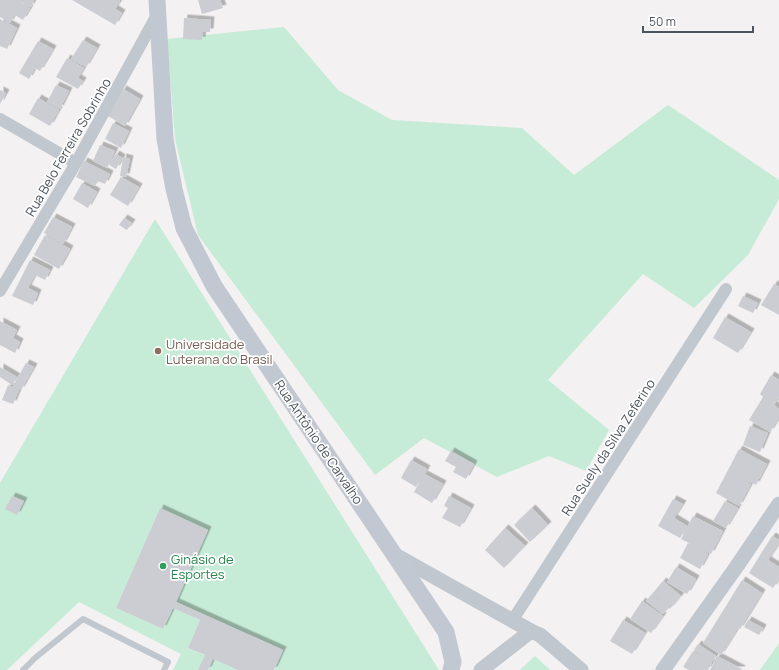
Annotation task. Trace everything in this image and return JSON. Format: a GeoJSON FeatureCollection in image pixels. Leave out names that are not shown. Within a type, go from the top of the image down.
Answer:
{"type":"FeatureCollection","features":[{"type":"Feature","properties":{"kind":"main road","name":"Rua Antônio de Carvalho"},"geometry":{"type":"LineString","coordinates":[[157,7],[164,139],[174,189],[184,228],[214,286],[446,632],[453,662],[451,670]]}},
{"type":"Feature","properties":{"kind":"street","name":"Rua Belo Ferreira Sobrinho"},"geometry":{"type":"LineString","coordinates":[[0,292],[76,163],[157,7]]}},
{"type":"Feature","properties":{"kind":"street"},"geometry":{"type":"LineString","coordinates":[[0,119],[76,163]]}},
{"type":"Feature","properties":{"kind":"street","name":"Rua Suely da Silva Zeferino"},"geometry":{"type":"LineString","coordinates":[[512,621],[726,289]]}},
{"type":"Feature","properties":{"kind":"street"},"geometry":{"type":"LineString","coordinates":[[663,670],[779,504]]}},
{"type":"Feature","properties":{"kind":"street"},"geometry":{"type":"LineString","coordinates":[[396,556],[540,635],[581,670]]}},
{"type":"Feature","properties":{"kind":"street"},"geometry":{"type":"LineString","coordinates":[[481,670],[531,631]]}},
{"type":"Feature","properties":{"kind":"lane"},"geometry":{"type":"LineString","coordinates":[[22,670],[83,619],[168,662],[164,670]]}},
{"type":"Feature","properties":{"kind":"green space"},"geometry":{"type":"Polygon","coordinates":[[[284,27],[338,90],[392,120],[522,128],[574,175],[668,105],[779,180],[779,199],[748,255],[694,308],[643,274],[548,380],[609,430],[586,471],[549,456],[497,477],[424,438],[375,475],[198,235],[175,139],[167,39],[284,27]]]}},
{"type":"Feature","properties":{"kind":"green space","name":"Universidade Luterana do Brasil"},"geometry":{"type":"Polygon","coordinates":[[[155,219],[439,670],[274,670],[283,650],[176,602],[160,508],[116,608],[163,629],[173,608],[200,620],[188,648],[238,670],[173,670],[181,654],[79,602],[7,670],[0,670],[0,483],[155,219]]]}},
{"type":"Feature","properties":{"kind":"green space"},"geometry":{"type":"Polygon","coordinates":[[[779,643],[779,670],[760,670],[779,643]]]}},
{"type":"Feature","properties":{"kind":"green space"},"geometry":{"type":"Polygon","coordinates":[[[535,656],[550,670],[520,670],[535,656]]]}},
{"type":"Feature","properties":{"kind":"building"},"geometry":{"type":"Polygon","coordinates":[[[0,0],[34,0],[31,7],[21,2],[10,23],[0,17],[0,0]]]}},
{"type":"Feature","properties":{"kind":"building"},"geometry":{"type":"Polygon","coordinates":[[[72,0],[119,0],[120,1],[115,9],[122,13],[115,25],[72,0]]]}},
{"type":"Feature","properties":{"kind":"building"},"geometry":{"type":"Polygon","coordinates":[[[198,0],[220,0],[223,8],[202,14],[198,0]]]}},
{"type":"Feature","properties":{"kind":"building"},"geometry":{"type":"Polygon","coordinates":[[[22,3],[30,8],[23,20],[15,15],[22,3]]]}},
{"type":"Feature","properties":{"kind":"building"},"geometry":{"type":"Polygon","coordinates":[[[184,18],[211,20],[210,32],[203,32],[202,40],[183,39],[184,18]]]}},
{"type":"Feature","properties":{"kind":"building"},"geometry":{"type":"Polygon","coordinates":[[[0,19],[17,28],[7,49],[0,46],[0,19]]]}},
{"type":"Feature","properties":{"kind":"building"},"geometry":{"type":"Polygon","coordinates":[[[83,40],[97,48],[86,67],[71,59],[83,40]]]}},
{"type":"Feature","properties":{"kind":"building"},"geometry":{"type":"Polygon","coordinates":[[[38,41],[53,49],[40,71],[35,68],[29,79],[19,73],[38,41]]]}},
{"type":"Feature","properties":{"kind":"building"},"geometry":{"type":"Polygon","coordinates":[[[67,58],[84,68],[78,78],[83,81],[78,89],[56,77],[67,58]]]}},
{"type":"Feature","properties":{"kind":"building"},"geometry":{"type":"Polygon","coordinates":[[[56,85],[69,91],[60,109],[47,102],[56,85]]]}},
{"type":"Feature","properties":{"kind":"building"},"geometry":{"type":"Polygon","coordinates":[[[123,89],[140,99],[125,126],[108,116],[123,89]]]}},
{"type":"Feature","properties":{"kind":"building"},"geometry":{"type":"Polygon","coordinates":[[[0,90],[6,93],[0,104],[0,90]]]}},
{"type":"Feature","properties":{"kind":"building"},"geometry":{"type":"Polygon","coordinates":[[[38,98],[59,110],[50,126],[29,114],[38,98]]]}},
{"type":"Feature","properties":{"kind":"building"},"geometry":{"type":"Polygon","coordinates":[[[113,123],[129,131],[121,148],[105,139],[113,123]]]}},
{"type":"Feature","properties":{"kind":"building"},"geometry":{"type":"Polygon","coordinates":[[[100,145],[115,151],[107,168],[93,161],[100,145]]]}},
{"type":"Feature","properties":{"kind":"building"},"geometry":{"type":"Polygon","coordinates":[[[116,154],[122,158],[116,169],[109,165],[116,154]]]}},
{"type":"Feature","properties":{"kind":"building"},"geometry":{"type":"Polygon","coordinates":[[[123,157],[130,159],[126,177],[120,176],[123,157]]]}},
{"type":"Feature","properties":{"kind":"building"},"geometry":{"type":"Polygon","coordinates":[[[84,161],[110,174],[105,184],[98,181],[95,186],[76,177],[84,161]]]}},
{"type":"Feature","properties":{"kind":"building"},"geometry":{"type":"Polygon","coordinates":[[[121,177],[139,187],[128,206],[110,195],[121,177]]]}},
{"type":"Feature","properties":{"kind":"building"},"geometry":{"type":"Polygon","coordinates":[[[82,183],[97,192],[88,208],[73,199],[82,183]]]}},
{"type":"Feature","properties":{"kind":"building"},"geometry":{"type":"Polygon","coordinates":[[[53,217],[72,227],[63,244],[44,233],[53,217]]]}},
{"type":"Feature","properties":{"kind":"building"},"geometry":{"type":"Polygon","coordinates":[[[124,218],[132,223],[127,230],[119,225],[124,218]]]}},
{"type":"Feature","properties":{"kind":"building"},"geometry":{"type":"Polygon","coordinates":[[[45,235],[70,249],[59,269],[34,255],[45,235]]]}},
{"type":"Feature","properties":{"kind":"building"},"geometry":{"type":"Polygon","coordinates":[[[30,260],[50,270],[45,280],[35,275],[28,288],[38,293],[33,305],[12,296],[30,260]]]}},
{"type":"Feature","properties":{"kind":"building"},"geometry":{"type":"Polygon","coordinates":[[[774,284],[779,287],[779,315],[761,305],[774,284]]]}},
{"type":"Feature","properties":{"kind":"building"},"geometry":{"type":"Polygon","coordinates":[[[743,296],[758,303],[753,313],[738,306],[743,296]]]}},
{"type":"Feature","properties":{"kind":"building"},"geometry":{"type":"Polygon","coordinates":[[[725,317],[751,332],[738,353],[713,338],[725,317]]]}},
{"type":"Feature","properties":{"kind":"building"},"geometry":{"type":"Polygon","coordinates":[[[0,321],[17,330],[13,338],[20,342],[15,353],[0,345],[0,321]]]}},
{"type":"Feature","properties":{"kind":"building"},"geometry":{"type":"Polygon","coordinates":[[[26,363],[34,367],[21,390],[13,386],[26,363]]]}},
{"type":"Feature","properties":{"kind":"building"},"geometry":{"type":"Polygon","coordinates":[[[0,367],[17,377],[12,385],[0,377],[0,367]]]}},
{"type":"Feature","properties":{"kind":"building"},"geometry":{"type":"Polygon","coordinates":[[[771,375],[779,380],[779,397],[774,405],[779,409],[779,418],[770,432],[749,420],[763,397],[760,394],[771,375]]]}},
{"type":"Feature","properties":{"kind":"building"},"geometry":{"type":"Polygon","coordinates":[[[8,385],[19,390],[13,404],[2,400],[8,385]]]}},
{"type":"Feature","properties":{"kind":"building"},"geometry":{"type":"Polygon","coordinates":[[[750,426],[768,433],[760,452],[743,445],[750,426]]]}},
{"type":"Feature","properties":{"kind":"building"},"geometry":{"type":"Polygon","coordinates":[[[739,449],[767,464],[756,485],[730,472],[751,484],[739,506],[716,493],[739,449]]]}},
{"type":"Feature","properties":{"kind":"building"},"geometry":{"type":"Polygon","coordinates":[[[451,451],[474,464],[466,479],[453,472],[456,467],[445,461],[451,451]]]}},
{"type":"Feature","properties":{"kind":"building"},"geometry":{"type":"Polygon","coordinates":[[[411,460],[427,469],[416,487],[401,478],[411,460]]]}},
{"type":"Feature","properties":{"kind":"building"},"geometry":{"type":"Polygon","coordinates":[[[424,474],[443,484],[432,503],[414,492],[424,474]]]}},
{"type":"Feature","properties":{"kind":"building"},"geometry":{"type":"Polygon","coordinates":[[[12,496],[24,501],[17,515],[5,509],[12,496]]]}},
{"type":"Feature","properties":{"kind":"building"},"geometry":{"type":"Polygon","coordinates":[[[449,496],[471,508],[460,527],[442,518],[448,508],[444,506],[449,496]]]}},
{"type":"Feature","properties":{"kind":"building"},"geometry":{"type":"Polygon","coordinates":[[[673,499],[683,504],[674,518],[687,526],[680,538],[658,526],[673,499]]]}},
{"type":"Feature","properties":{"kind":"building"},"geometry":{"type":"Polygon","coordinates":[[[725,501],[738,508],[726,528],[713,521],[725,501]]]}},
{"type":"Feature","properties":{"kind":"building","name":"Ginásio de Esportes"},"geometry":{"type":"Polygon","coordinates":[[[160,508],[208,530],[176,602],[283,650],[274,670],[238,670],[213,659],[208,670],[198,670],[205,655],[188,648],[200,620],[173,608],[163,629],[116,608],[160,508]]]}},
{"type":"Feature","properties":{"kind":"building"},"geometry":{"type":"Polygon","coordinates":[[[532,508],[548,525],[530,542],[514,525],[532,508]]]}},
{"type":"Feature","properties":{"kind":"building"},"geometry":{"type":"Polygon","coordinates":[[[693,516],[723,531],[711,554],[681,539],[693,516]]]}},
{"type":"Feature","properties":{"kind":"building"},"geometry":{"type":"Polygon","coordinates":[[[505,528],[525,546],[504,568],[485,550],[505,528]]]}},
{"type":"Feature","properties":{"kind":"building"},"geometry":{"type":"Polygon","coordinates":[[[772,536],[779,540],[779,543],[768,560],[779,567],[779,579],[773,588],[749,573],[772,536]]]}},
{"type":"Feature","properties":{"kind":"building"},"geometry":{"type":"Polygon","coordinates":[[[688,543],[708,554],[700,569],[680,558],[688,543]]]}},
{"type":"Feature","properties":{"kind":"building"},"geometry":{"type":"Polygon","coordinates":[[[676,567],[696,579],[687,594],[667,582],[676,567]]]}},
{"type":"Feature","properties":{"kind":"building"},"geometry":{"type":"Polygon","coordinates":[[[742,580],[762,593],[740,629],[738,628],[721,655],[703,643],[742,580]]]}},
{"type":"Feature","properties":{"kind":"building"},"geometry":{"type":"Polygon","coordinates":[[[663,581],[681,596],[670,609],[652,594],[663,581]]]}},
{"type":"Feature","properties":{"kind":"building"},"geometry":{"type":"Polygon","coordinates":[[[651,595],[668,608],[663,614],[646,601],[651,595]]]}},
{"type":"Feature","properties":{"kind":"building"},"geometry":{"type":"Polygon","coordinates":[[[642,601],[663,616],[651,633],[630,619],[642,601]]]}},
{"type":"Feature","properties":{"kind":"building"},"geometry":{"type":"Polygon","coordinates":[[[623,620],[645,633],[632,654],[610,641],[623,620]]]}},
{"type":"Feature","properties":{"kind":"building"},"geometry":{"type":"Polygon","coordinates":[[[748,620],[763,628],[759,635],[744,627],[748,620]]]}},
{"type":"Feature","properties":{"kind":"building"},"geometry":{"type":"Polygon","coordinates":[[[698,644],[716,656],[712,662],[694,650],[698,644]]]}},
{"type":"Feature","properties":{"kind":"building"},"geometry":{"type":"Polygon","coordinates":[[[693,651],[712,663],[708,670],[689,670],[683,667],[693,651]]]}},
{"type":"Feature","properties":{"kind":"building"},"geometry":{"type":"Polygon","coordinates":[[[717,656],[742,669],[710,670],[717,656]]]}},
{"type":"Feature","properties":{"kind":"place","name":"Universidade Luterana do Brasil"},"geometry":{"type":"Point","coordinates":[158,351]}},
{"type":"Feature","properties":{"kind":"place","name":"Ginásio de Esportes"},"geometry":{"type":"Point","coordinates":[163,566]}}]}
